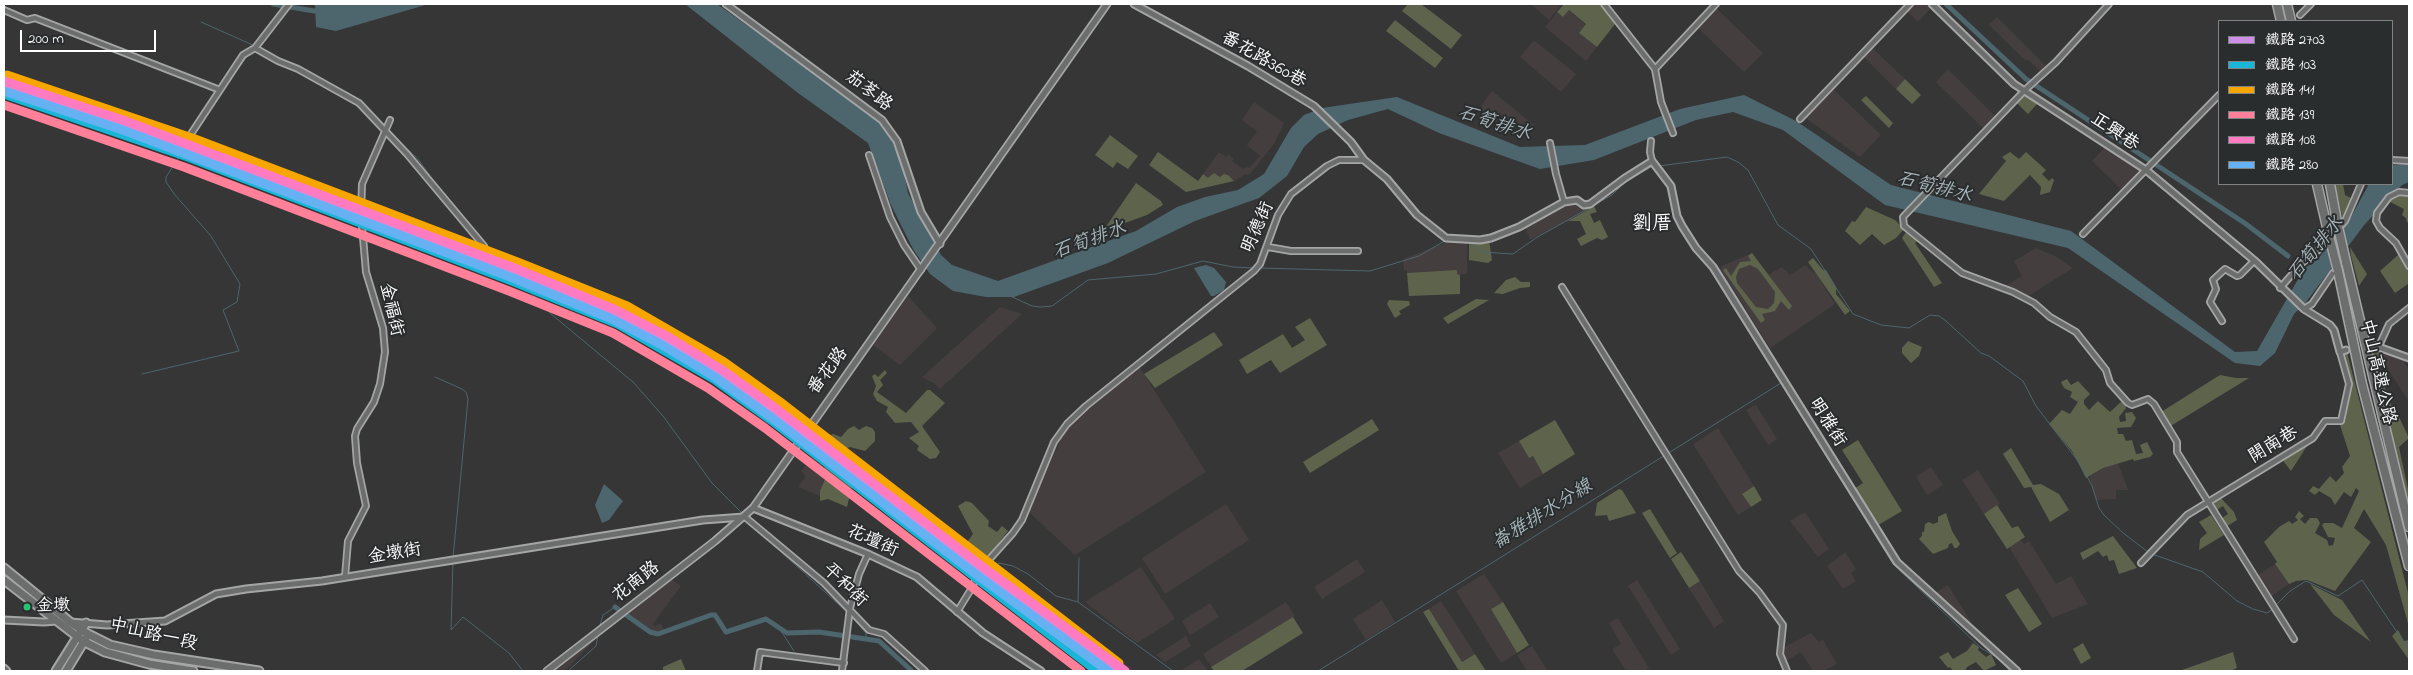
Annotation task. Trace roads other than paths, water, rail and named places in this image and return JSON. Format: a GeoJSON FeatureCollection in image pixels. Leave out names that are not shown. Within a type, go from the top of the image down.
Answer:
{"type":"FeatureCollection","features":[{"type":"Feature","properties":{"kind":"highway"},"geometry":{"type":"LineString","coordinates":[[2277,4],[2281,20]]}},
{"type":"Feature","properties":{"kind":"highway"},"geometry":{"type":"LineString","coordinates":[[2287,4],[2291,20]]}},
{"type":"Feature","properties":{"kind":"highway","name":"中山高速公路"},"geometry":{"type":"LineString","coordinates":[[2317,185],[2335,272],[2409,566]]}},
{"type":"Feature","properties":{"kind":"highway","name":"中山高速公路"},"geometry":{"type":"LineString","coordinates":[[2330,185],[2346,262],[2409,527]]}},
{"type":"Feature","properties":{"kind":"main road"},"geometry":{"type":"LineString","coordinates":[[940,244],[1107,4]]}},
{"type":"Feature","properties":{"kind":"main road","name":"番花路"},"geometry":{"type":"LineString","coordinates":[[744,517],[753,508],[806,430],[940,244]]}},
{"type":"Feature","properties":{"kind":"main road","name":"花南路"},"geometry":{"type":"LineString","coordinates":[[548,671],[744,517]]}},
{"type":"Feature","properties":{"kind":"main road","name":"中山路一段"},"geometry":{"type":"LineString","coordinates":[[4,568],[70,622],[110,645],[154,655],[259,671]]}},
{"type":"Feature","properties":{"kind":"main road","name":"中山路一段"},"geometry":{"type":"LineString","coordinates":[[4,580],[77,637],[105,652],[148,664],[193,671]]}},
{"type":"Feature","properties":{"kind":"main road"},"geometry":{"type":"LineString","coordinates":[[66,671],[83,641],[86,623]]}},
{"type":"Feature","properties":{"kind":"main road"},"geometry":{"type":"LineString","coordinates":[[56,671],[77,637],[85,632]]}},
{"type":"Feature","properties":{"kind":"street"},"geometry":{"type":"LineString","coordinates":[[187,140],[243,55],[254,48],[289,4]]}},
{"type":"Feature","properties":{"kind":"street","name":"茄苳路"},"geometry":{"type":"LineString","coordinates":[[726,4],[882,120],[899,146],[921,212],[940,244]]}},
{"type":"Feature","properties":{"kind":"street","name":"番花路360巷"},"geometry":{"type":"LineString","coordinates":[[1134,4],[1248,66],[1314,106],[1341,131],[1364,160]]}},
{"type":"Feature","properties":{"kind":"street"},"geometry":{"type":"LineString","coordinates":[[1604,4],[1655,69],[1661,102],[1673,133]]}},
{"type":"Feature","properties":{"kind":"street"},"geometry":{"type":"LineString","coordinates":[[1655,69],[1716,4]]}},
{"type":"Feature","properties":{"kind":"street"},"geometry":{"type":"LineString","coordinates":[[1800,118],[1910,4]]}},
{"type":"Feature","properties":{"kind":"street","name":"正興巷"},"geometry":{"type":"LineString","coordinates":[[1932,4],[2014,84],[2146,170],[2254,261],[2304,309]]}},
{"type":"Feature","properties":{"kind":"street"},"geometry":{"type":"LineString","coordinates":[[2109,4],[2056,62],[2025,90],[1903,217],[1906,229],[1962,273],[2013,292],[2034,303],[2050,317],[2076,332],[2106,370],[2110,383],[2128,403],[2132,405],[2148,399],[2154,404],[2177,442],[2177,452],[2294,639]]}},
{"type":"Feature","properties":{"kind":"street"},"geometry":{"type":"LineString","coordinates":[[2300,15],[2311,4]]}},
{"type":"Feature","properties":{"kind":"street"},"geometry":{"type":"LineString","coordinates":[[4,10],[27,20],[35,18],[220,90]]}},
{"type":"Feature","properties":{"kind":"street"},"geometry":{"type":"LineString","coordinates":[[254,48],[298,69],[358,104],[382,126],[385,132],[426,176],[484,246]]}},
{"type":"Feature","properties":{"kind":"street"},"geometry":{"type":"LineString","coordinates":[[2083,234],[2218,96]]}},
{"type":"Feature","properties":{"kind":"street","name":"金福街"},"geometry":{"type":"LineString","coordinates":[[345,577],[348,541],[366,506],[357,463],[356,429],[374,402],[384,358],[383,328],[366,272],[361,199],[362,184],[390,120]]}},
{"type":"Feature","properties":{"kind":"street"},"geometry":{"type":"LineString","coordinates":[[1364,160],[1387,179],[1417,215],[1446,238],[1480,240],[1491,238],[1519,227],[1564,202],[1577,200],[1584,205],[1590,204],[1624,178],[1652,161],[1650,152],[1652,141]]}},
{"type":"Feature","properties":{"kind":"street"},"geometry":{"type":"LineString","coordinates":[[1550,143],[1564,202]]}},
{"type":"Feature","properties":{"kind":"street"},"geometry":{"type":"LineString","coordinates":[[869,155],[890,217],[904,245],[921,270]]}},
{"type":"Feature","properties":{"kind":"street","name":"明德街"},"geometry":{"type":"LineString","coordinates":[[957,612],[974,586],[978,572],[1013,533],[1022,520],[1052,447],[1063,429],[1086,406],[1254,271],[1260,264],[1268,247],[1278,214],[1291,194],[1327,166],[1339,160],[1364,160]]}},
{"type":"Feature","properties":{"kind":"street"},"geometry":{"type":"LineString","coordinates":[[2393,160],[2409,161]]}},
{"type":"Feature","properties":{"kind":"street","name":"明雅街"},"geometry":{"type":"LineString","coordinates":[[1652,161],[1671,186],[1677,216],[1682,226],[1696,248],[1713,268],[1897,562],[2017,671]]}},
{"type":"Feature","properties":{"kind":"street"},"geometry":{"type":"LineString","coordinates":[[2280,288],[2303,262],[2322,247],[2345,222],[2361,185]]}},
{"type":"Feature","properties":{"kind":"street"},"geometry":{"type":"LineString","coordinates":[[2409,193],[2400,192],[2389,197],[2377,213],[2376,220],[2380,228],[2393,240],[2409,266]]}},
{"type":"Feature","properties":{"kind":"street"},"geometry":{"type":"LineString","coordinates":[[1268,247],[1291,251],[1358,251]]}},
{"type":"Feature","properties":{"kind":"street"},"geometry":{"type":"LineString","coordinates":[[2222,321],[2210,302],[2216,290],[2213,280],[2226,269],[2237,276],[2240,275],[2254,261]]}},
{"type":"Feature","properties":{"kind":"street"},"geometry":{"type":"LineString","coordinates":[[2304,309],[2312,304],[2335,272]]}},
{"type":"Feature","properties":{"kind":"street"},"geometry":{"type":"LineString","coordinates":[[1562,288],[1739,572],[1759,592],[1783,625],[1780,654],[1787,671]]}},
{"type":"Feature","properties":{"kind":"street"},"geometry":{"type":"LineString","coordinates":[[2379,346],[2387,326],[2409,308]]}},
{"type":"Feature","properties":{"kind":"street","name":"開南巷"},"geometry":{"type":"LineString","coordinates":[[2141,563],[2187,515],[2314,438],[2326,421],[2341,421],[2350,384],[2332,326],[2304,309]]}},
{"type":"Feature","properties":{"kind":"street"},"geometry":{"type":"LineString","coordinates":[[2370,344],[2409,358]]}},
{"type":"Feature","properties":{"kind":"street"},"geometry":{"type":"LineString","coordinates":[[2340,352],[2346,350]]}},
{"type":"Feature","properties":{"kind":"street","name":"花壇街"},"geometry":{"type":"LineString","coordinates":[[753,508],[868,554],[921,579],[983,633],[1041,671]]}},
{"type":"Feature","properties":{"kind":"street","name":"金墩街"},"geometry":{"type":"LineString","coordinates":[[4,620],[44,622],[56,620],[107,625],[165,621],[216,594],[345,577],[703,520],[744,517]]}},
{"type":"Feature","properties":{"kind":"street","name":"平和街"},"geometry":{"type":"LineString","coordinates":[[744,517],[824,583],[869,630],[884,634],[925,671]]}},
{"type":"Feature","properties":{"kind":"street"},"geometry":{"type":"LineString","coordinates":[[842,671],[850,608],[868,554]]}},
{"type":"Feature","properties":{"kind":"street"},"geometry":{"type":"LineString","coordinates":[[757,671],[760,652],[844,663]]}},
{"type":"Feature","properties":{"kind":"street"},"geometry":{"type":"LineString","coordinates":[[4,668],[7,671]]}},
{"type":"Feature","properties":{"kind":"water"},"geometry":{"type":"Polygon","coordinates":[[[315,4],[429,4],[336,31],[316,27],[315,4]]]}},
{"type":"Feature","properties":{"kind":"water"},"geometry":{"type":"Polygon","coordinates":[[[685,4],[717,4],[885,124],[903,168],[908,193],[941,255],[952,265],[998,281],[1136,231],[1177,207],[1205,197],[1238,190],[1264,174],[1291,128],[1304,115],[1322,108],[1397,97],[1520,147],[1585,145],[1680,109],[1744,95],[1796,121],[1891,185],[2071,231],[2235,352],[2257,351],[2304,269],[2318,259],[2351,217],[2368,185],[2393,185],[2393,165],[2409,164],[2409,182],[2402,185],[2365,224],[2306,302],[2294,314],[2275,353],[2260,366],[2235,363],[2068,248],[1885,205],[1783,130],[1733,112],[1696,120],[1594,160],[1540,169],[1439,133],[1388,109],[1348,120],[1318,134],[1304,147],[1287,176],[1259,198],[1195,221],[1108,263],[1014,297],[986,297],[953,291],[930,274],[913,249],[891,205],[868,143],[798,93],[685,4]]]}},
{"type":"Feature","properties":{"kind":"water"},"geometry":{"type":"Polygon","coordinates":[[[1206,265],[1214,268],[1226,282],[1224,290],[1214,296],[1211,296],[1194,268],[1206,265]]]}},
{"type":"Feature","properties":{"kind":"water"},"geometry":{"type":"Polygon","coordinates":[[[604,484],[623,501],[609,520],[602,523],[595,505],[604,484]]]}},
{"type":"Feature","properties":{"kind":"waterway","name":"石筍排水"},"geometry":{"type":"LineString","coordinates":[[273,4],[320,12]]}},
{"type":"Feature","properties":{"kind":"waterway"},"geometry":{"type":"LineString","coordinates":[[1946,4],[2026,79],[2246,224],[2288,256]]}},
{"type":"Feature","properties":{"kind":"waterway"},"geometry":{"type":"LineString","coordinates":[[1154,18],[1310,106]]}},
{"type":"Feature","properties":{"kind":"waterway"},"geometry":{"type":"LineString","coordinates":[[201,22],[255,46]]}},
{"type":"Feature","properties":{"kind":"waterway"},"geometry":{"type":"LineString","coordinates":[[142,374],[239,351],[223,310],[237,302],[240,284],[211,236],[175,195],[166,182],[166,177],[228,82],[249,54],[255,51]]}},
{"type":"Feature","properties":{"kind":"waterway"},"geometry":{"type":"LineString","coordinates":[[302,69],[342,91]]}},
{"type":"Feature","properties":{"kind":"waterway"},"geometry":{"type":"LineString","coordinates":[[369,111],[385,128]]}},
{"type":"Feature","properties":{"kind":"waterway"},"geometry":{"type":"LineString","coordinates":[[395,138],[418,159],[440,190]]}},
{"type":"Feature","properties":{"kind":"waterway"},"geometry":{"type":"LineString","coordinates":[[1659,166],[1727,157],[1738,162],[1748,170],[1778,225],[1811,249],[1853,314],[1881,325],[1909,328],[1930,315],[1939,316],[1981,353],[1989,356],[2023,381],[2036,406],[2081,465],[2092,486],[2099,508],[2104,515],[2148,552]]}},
{"type":"Feature","properties":{"kind":"waterway"},"geometry":{"type":"LineString","coordinates":[[1472,242],[1482,252],[1513,254],[1536,238],[1612,195],[1625,182],[1653,166]]}},
{"type":"Feature","properties":{"kind":"waterway"},"geometry":{"type":"LineString","coordinates":[[450,202],[495,255],[526,268],[522,283],[551,314],[633,382],[663,416],[712,483],[742,513]]}},
{"type":"Feature","properties":{"kind":"waterway"},"geometry":{"type":"LineString","coordinates":[[1259,268],[1370,271],[1419,256],[1446,240]]}},
{"type":"Feature","properties":{"kind":"waterway"},"geometry":{"type":"LineString","coordinates":[[1010,296],[1032,306],[1052,306],[1088,280],[1156,274],[1203,261],[1233,267],[1255,268]]}},
{"type":"Feature","properties":{"kind":"waterway"},"geometry":{"type":"LineString","coordinates":[[435,377],[462,389],[466,392],[468,399],[453,558]]}},
{"type":"Feature","properties":{"kind":"waterway","name":"崙雅排水分線"},"geometry":{"type":"LineString","coordinates":[[1318,671],[1781,383],[1893,564],[1981,648],[1996,657],[2010,671]]}},
{"type":"Feature","properties":{"kind":"waterway"},"geometry":{"type":"LineString","coordinates":[[747,521],[847,612]]}},
{"type":"Feature","properties":{"kind":"waterway"},"geometry":{"type":"LineString","coordinates":[[2152,554],[2203,572],[2237,601],[2253,609],[2267,613],[2273,609]]}},
{"type":"Feature","properties":{"kind":"waterway"},"geometry":{"type":"LineString","coordinates":[[1079,558],[1078,602],[1173,671]]}},
{"type":"Feature","properties":{"kind":"waterway"},"geometry":{"type":"LineString","coordinates":[[453,562],[451,630],[463,617],[509,653],[523,671]]}},
{"type":"Feature","properties":{"kind":"waterway"},"geometry":{"type":"LineString","coordinates":[[992,567],[999,563],[1013,566],[1028,574],[1056,596],[1078,602]]}},
{"type":"Feature","properties":{"kind":"waterway"},"geometry":{"type":"LineString","coordinates":[[2275,606],[2290,591],[2306,581],[2338,596],[2362,580],[2409,650]]}},
{"type":"Feature","properties":{"kind":"waterway"},"geometry":{"type":"LineString","coordinates":[[599,628],[603,615],[615,607]]}},
{"type":"Feature","properties":{"kind":"waterway"},"geometry":{"type":"LineString","coordinates":[[615,607],[650,632],[658,634],[715,615],[726,632],[766,619],[787,633],[819,632],[879,641],[912,671]]}},
{"type":"Feature","properties":{"kind":"waterway"},"geometry":{"type":"LineString","coordinates":[[850,615],[866,633],[866,638]]}},
{"type":"Feature","properties":{"kind":"waterway"},"geometry":{"type":"LineString","coordinates":[[781,631],[794,651]]}},
{"type":"Feature","properties":{"kind":"waterway"},"geometry":{"type":"LineString","coordinates":[[568,671],[596,646],[598,635]]}},
{"type":"Feature","properties":{"kind":"tunnel"},"geometry":{"type":"LineString","coordinates":[[2346,350],[2368,345]]}},
{"type":"Feature","properties":{"kind":"rail line","name":"141"},"geometry":{"type":"LineString","coordinates":[[7,75],[195,139],[520,263],[627,306],[724,362],[783,404],[1119,663]]}},
{"type":"Feature","properties":{"kind":"rail line","name":"108"},"geometry":{"type":"LineString","coordinates":[[4,81],[123,120],[517,269],[616,310],[667,336],[721,369],[778,410],[983,567],[1125,671]]}},
{"type":"Feature","properties":{"kind":"rail line","name":"2703"},"geometry":{"type":"LineString","coordinates":[[4,84],[191,148],[516,272],[622,315],[719,371],[777,412],[1113,671]]}},
{"type":"Feature","properties":{"kind":"rail line","name":"280"},"geometry":{"type":"LineString","coordinates":[[4,91],[120,129],[513,278],[612,319],[662,345],[715,377],[772,418],[977,575],[1108,671]]}},
{"type":"Feature","properties":{"kind":"rail line","name":"103"},"geometry":{"type":"LineString","coordinates":[[4,94],[188,157],[512,281],[618,324],[714,379],[771,420],[1097,671]]}},
{"type":"Feature","properties":{"kind":"rail line","name":"139"},"geometry":{"type":"LineString","coordinates":[[4,105],[184,167],[509,291],[613,333],[708,388],[765,428],[1081,671]]}},
{"type":"Feature","properties":{"kind":"place","name":"金墩"},"geometry":{"type":"Point","coordinates":[27,607]}},
{"type":"Feature","properties":{"kind":"district","name":"劉厝"},"geometry":{"type":"Point","coordinates":[1652,226]}}]}
